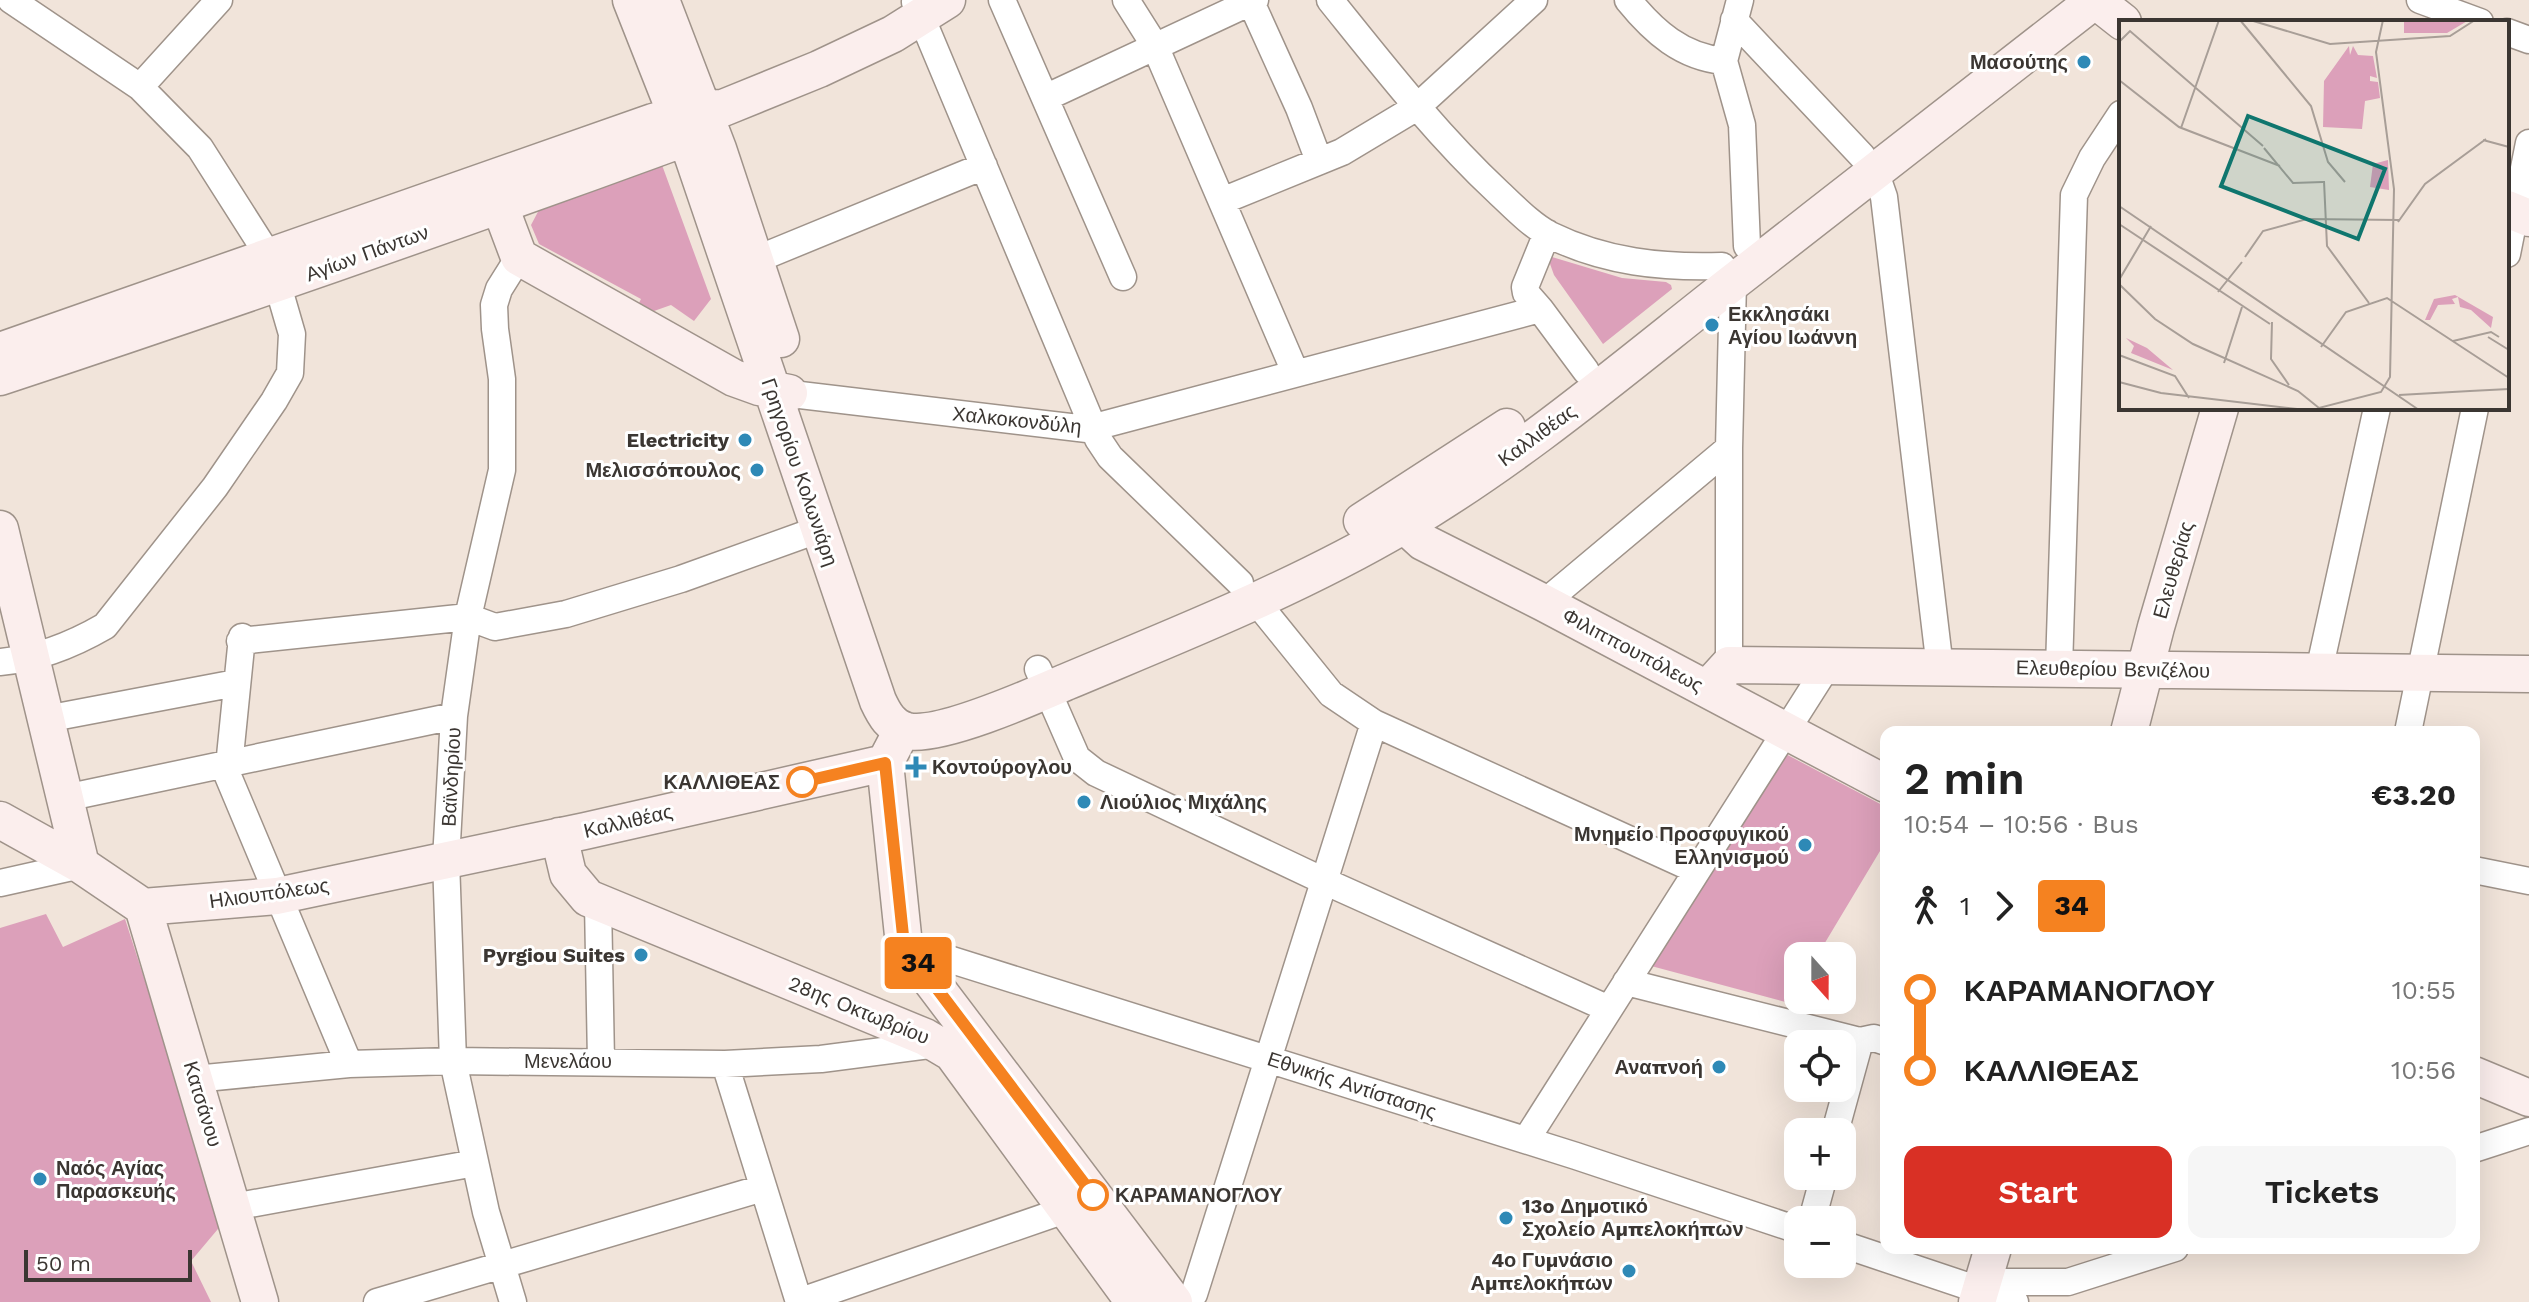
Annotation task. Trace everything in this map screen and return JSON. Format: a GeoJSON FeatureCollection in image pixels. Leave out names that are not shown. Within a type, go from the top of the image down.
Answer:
{"type":"FeatureCollection","features":[{"type":"Feature","properties":{"kind":"main road","name":"Γρηγορίου Κολωνιάρη"},"geometry":{"type":"LineString","coordinates":[[631,0],[699,118],[755,260],[786,392],[820,529],[878,701],[889,720],[907,718],[902,696],[786,392],[699,118],[661,0]]}},
{"type":"Feature","properties":{"kind":"main road","name":"Καλλιθέας"},"geometry":{"type":"LineString","coordinates":[[1869,163],[2056,0]]}},
{"type":"Feature","properties":{"kind":"main road","name":"Καλλιθέας"},"geometry":{"type":"LineString","coordinates":[[1394,517],[1470,453],[1734,265],[2095,0]]}},
{"type":"Feature","properties":{"kind":"main road"},"geometry":{"type":"LineString","coordinates":[[2095,0],[2120,20]]}},
{"type":"Feature","properties":{"kind":"main road","name":"Αγίων Πάντων"},"geometry":{"type":"LineString","coordinates":[[0,377],[274,271],[699,118],[857,52],[927,6]]}},
{"type":"Feature","properties":{"kind":"main road"},"geometry":{"type":"LineString","coordinates":[[496,193],[519,257]]}},
{"type":"Feature","properties":{"kind":"main road","name":"Χαλκοκονδύλη"},"geometry":{"type":"LineString","coordinates":[[519,257],[716,369],[748,384],[786,392]]}},
{"type":"Feature","properties":{"kind":"main road","name":"Καλλιθέας"},"geometry":{"type":"LineString","coordinates":[[907,718],[923,732],[938,729],[1042,679],[1248,592],[1394,517],[1539,434],[1734,265]]}},
{"type":"Feature","properties":{"kind":"main road","name":"Αγίων Πάντων"},"geometry":{"type":"LineString","coordinates":[[0,351],[274,271]]}},
{"type":"Feature","properties":{"kind":"main road","name":"Ελευθερίας"},"geometry":{"type":"LineString","coordinates":[[2131,726],[2219,410]]}},
{"type":"Feature","properties":{"kind":"main road","name":"Φιλιππουπόλεως"},"geometry":{"type":"LineString","coordinates":[[1394,517],[1423,542],[1544,603],[1718,677],[1784,730],[1880,781]]}},
{"type":"Feature","properties":{"kind":"main road"},"geometry":{"type":"LineString","coordinates":[[0,529],[16,660],[46,719],[81,865]]}},
{"type":"Feature","properties":{"kind":"main road","name":"Ελευθερίου Βενιζέλου"},"geometry":{"type":"LineString","coordinates":[[1718,677],[1826,668],[2529,674]]}},
{"type":"Feature","properties":{"kind":"main road"},"geometry":{"type":"LineString","coordinates":[[904,945],[885,763],[907,718]]}},
{"type":"Feature","properties":{"kind":"main road","name":"Καλλιθέας"},"geometry":{"type":"LineString","coordinates":[[559,836],[885,763]]}},
{"type":"Feature","properties":{"kind":"main road"},"geometry":{"type":"LineString","coordinates":[[0,820],[81,865],[143,907]]}},
{"type":"Feature","properties":{"kind":"main road","name":"Ηλιουπόλεως"},"geometry":{"type":"LineString","coordinates":[[143,907],[277,896],[559,836]]}},
{"type":"Feature","properties":{"kind":"main road","name":"28ης Οκτωβρίου"},"geometry":{"type":"LineString","coordinates":[[559,836],[572,882],[588,898],[940,1044],[952,1053],[1134,1302]]}},
{"type":"Feature","properties":{"kind":"main road","name":"Κατσάνου"},"geometry":{"type":"LineString","coordinates":[[143,907],[260,1302]]}},
{"type":"Feature","properties":{"kind":"main road","name":"28ης Οκτωβρίου"},"geometry":{"type":"LineString","coordinates":[[904,945],[1174,1302]]}},
{"type":"Feature","properties":{"kind":"main road"},"geometry":{"type":"LineString","coordinates":[[2480,1078],[2529,1098]]}},
{"type":"Feature","properties":{"kind":"main road"},"geometry":{"type":"LineString","coordinates":[[1980,1292],[1991,1254]]}},
{"type":"Feature","properties":{"kind":"street"},"geometry":{"type":"LineString","coordinates":[[11,0],[140,87],[200,148],[274,271],[287,308],[294,344],[290,373],[279,392],[215,487],[105,626],[90,635],[16,660]]}},
{"type":"Feature","properties":{"kind":"street"},"geometry":{"type":"LineString","coordinates":[[140,87],[219,0]]}},
{"type":"Feature","properties":{"kind":"street"},"geometry":{"type":"LineString","coordinates":[[1002,0],[1123,277]]}},
{"type":"Feature","properties":{"kind":"street"},"geometry":{"type":"LineString","coordinates":[[1126,0],[1155,46],[1295,372]]}},
{"type":"Feature","properties":{"kind":"street"},"geometry":{"type":"LineString","coordinates":[[1330,0],[1417,107],[1476,172],[1547,233],[1584,249],[1635,263],[1734,265]]}},
{"type":"Feature","properties":{"kind":"street"},"geometry":{"type":"LineString","coordinates":[[1222,201],[1342,152],[1417,107],[1534,0]]}},
{"type":"Feature","properties":{"kind":"street"},"geometry":{"type":"LineString","coordinates":[[1628,0],[1647,22],[1673,44],[1706,59],[1724,61]]}},
{"type":"Feature","properties":{"kind":"street"},"geometry":{"type":"LineString","coordinates":[[2420,0],[2475,20]]}},
{"type":"Feature","properties":{"kind":"street"},"geometry":{"type":"LineString","coordinates":[[1045,98],[1253,1],[1319,161]]}},
{"type":"Feature","properties":{"kind":"street"},"geometry":{"type":"LineString","coordinates":[[927,6],[984,166],[1094,428],[1110,457],[1248,592],[1331,694],[1374,723],[1696,870]]}},
{"type":"Feature","properties":{"kind":"street"},"geometry":{"type":"LineString","coordinates":[[1718,677],[1742,125],[1724,61],[1737,10]]}},
{"type":"Feature","properties":{"kind":"street"},"geometry":{"type":"LineString","coordinates":[[1737,10],[1869,163],[1884,197],[1940,668]]}},
{"type":"Feature","properties":{"kind":"street"},"geometry":{"type":"LineString","coordinates":[[2509,33],[2529,40]]}},
{"type":"Feature","properties":{"kind":"street"},"geometry":{"type":"LineString","coordinates":[[2059,668],[2074,195],[2092,158],[2119,117]]}},
{"type":"Feature","properties":{"kind":"street"},"geometry":{"type":"LineString","coordinates":[[2509,246],[2529,143]]}},
{"type":"Feature","properties":{"kind":"street"},"geometry":{"type":"LineString","coordinates":[[755,260],[984,166]]}},
{"type":"Feature","properties":{"kind":"street"},"geometry":{"type":"LineString","coordinates":[[1547,233],[1525,287],[1526,293],[1586,371]]}},
{"type":"Feature","properties":{"kind":"street","name":"Βαϊνδηρίου"},"geometry":{"type":"LineString","coordinates":[[513,1302],[486,1212],[453,1061],[446,860],[454,716],[468,617],[502,470],[502,379],[494,305],[499,289],[519,257]]}},
{"type":"Feature","properties":{"kind":"street","name":"Χαλκοκονδύλη"},"geometry":{"type":"LineString","coordinates":[[786,392],[1094,428],[1540,309]]}},
{"type":"Feature","properties":{"kind":"street"},"geometry":{"type":"LineString","coordinates":[[2319,671],[2377,410]]}},
{"type":"Feature","properties":{"kind":"street"},"geometry":{"type":"LineString","coordinates":[[2409,726],[2475,410]]}},
{"type":"Feature","properties":{"kind":"street"},"geometry":{"type":"LineString","coordinates":[[1544,603],[1729,448]]}},
{"type":"Feature","properties":{"kind":"street"},"geometry":{"type":"LineString","coordinates":[[349,1064],[229,779],[227,764],[241,639],[468,617],[495,627],[566,614],[681,579],[820,529]]}},
{"type":"Feature","properties":{"kind":"street"},"geometry":{"type":"LineString","coordinates":[[1526,1140],[1826,668]]}},
{"type":"Feature","properties":{"kind":"street"},"geometry":{"type":"LineString","coordinates":[[1042,679],[1077,758],[1086,767],[1324,881],[1609,1009]]}},
{"type":"Feature","properties":{"kind":"street"},"geometry":{"type":"LineString","coordinates":[[46,719],[236,683]]}},
{"type":"Feature","properties":{"kind":"street"},"geometry":{"type":"LineString","coordinates":[[65,798],[454,716]]}},
{"type":"Feature","properties":{"kind":"street"},"geometry":{"type":"LineString","coordinates":[[1184,1302],[1194,1294],[1374,723]]}},
{"type":"Feature","properties":{"kind":"street"},"geometry":{"type":"LineString","coordinates":[[0,883],[81,865]]}},
{"type":"Feature","properties":{"kind":"street"},"geometry":{"type":"LineString","coordinates":[[2480,871],[2529,881]]}},
{"type":"Feature","properties":{"kind":"street"},"geometry":{"type":"LineString","coordinates":[[598,903],[601,1061]]}},
{"type":"Feature","properties":{"kind":"street","name":"Εθνικής Αντίστασης"},"geometry":{"type":"LineString","coordinates":[[904,945],[1269,1058],[1784,1225]]}},
{"type":"Feature","properties":{"kind":"street"},"geometry":{"type":"LineString","coordinates":[[1626,982],[1873,1042],[1841,1118]]}},
{"type":"Feature","properties":{"kind":"street","name":"Μενελάου"},"geometry":{"type":"LineString","coordinates":[[195,1079],[349,1064],[453,1061],[725,1064],[821,1059],[940,1044]]}},
{"type":"Feature","properties":{"kind":"street"},"geometry":{"type":"LineString","coordinates":[[725,1064],[799,1302],[1065,1210]]}},
{"type":"Feature","properties":{"kind":"street"},"geometry":{"type":"LineString","coordinates":[[2480,1147],[2529,1131]]}},
{"type":"Feature","properties":{"kind":"street"},"geometry":{"type":"LineString","coordinates":[[233,1207],[475,1163]]}},
{"type":"Feature","properties":{"kind":"street"},"geometry":{"type":"LineString","coordinates":[[377,1302],[763,1188]]}},
{"type":"Feature","properties":{"kind":"street"},"geometry":{"type":"LineString","coordinates":[[1856,1249],[2015,1302]]}},
{"type":"Feature","properties":{"kind":"street"},"geometry":{"type":"LineString","coordinates":[[1980,1292],[2052,1284],[2084,1290],[2162,1254]]}},
{"type":"Feature","properties":{"kind":"shaded area"},"geometry":{"type":"Polygon","coordinates":[[[662,165],[711,299],[694,321],[671,305],[654,311],[639,303],[641,299],[539,244],[531,225],[540,208],[662,165]]]}},
{"type":"Feature","properties":{"kind":"shaded area"},"geometry":{"type":"Polygon","coordinates":[[[1552,257],[1622,278],[1666,282],[1672,289],[1603,344],[1554,275],[1549,261],[1552,257]]]}},
{"type":"Feature","properties":{"kind":"shaded area"},"geometry":{"type":"Polygon","coordinates":[[[1780,751],[1880,804],[1880,851],[1825,942],[1784,942],[1784,1002],[1640,963],[1780,751]]]}},
{"type":"Feature","properties":{"kind":"shaded area"},"geometry":{"type":"Polygon","coordinates":[[[46,914],[63,947],[125,919],[223,1223],[191,1261],[211,1302],[0,1302],[0,928],[46,914]]]}},
{"type":"Feature","properties":{"kind":"bus line","name":"34"},"geometry":{"type":"LineString","coordinates":[[802,782],[885,763],[904,945],[1093,1195]]}},
{"type":"Feature","properties":{"kind":"place","name":"Μασούτης"},"geometry":{"type":"Point","coordinates":[2084,62]}},
{"type":"Feature","properties":{"kind":"place","name":"Εκκλησάκι Αγίου Ιωάννη"},"geometry":{"type":"Point","coordinates":[1712,325]}},
{"type":"Feature","properties":{"kind":"place","name":"Electricity"},"geometry":{"type":"Point","coordinates":[745,440]}},
{"type":"Feature","properties":{"kind":"place","name":"Μελισσόπουλος"},"geometry":{"type":"Point","coordinates":[757,470]}},
{"type":"Feature","properties":{"kind":"place","name":"Κοντούρογλου"},"geometry":{"type":"Point","coordinates":[916,767]}},
{"type":"Feature","properties":{"kind":"place","name":"ΚΑΛΛΙΘΕΑΣ"},"geometry":{"type":"Point","coordinates":[802,782]}},
{"type":"Feature","properties":{"kind":"place","name":"Λιούλιος Μιχάλης"},"geometry":{"type":"Point","coordinates":[1084,802]}},
{"type":"Feature","properties":{"kind":"place","name":"Μνημείο Προσφυγικού Ελληνισμού"},"geometry":{"type":"Point","coordinates":[1805,845]}},
{"type":"Feature","properties":{"kind":"place","name":"Pyrgiou Suites"},"geometry":{"type":"Point","coordinates":[641,955]}},
{"type":"Feature","properties":{"kind":"place","name":"Αναπνοή"},"geometry":{"type":"Point","coordinates":[1719,1067]}},
{"type":"Feature","properties":{"kind":"place","name":"Ναός Αγίας Παρασκευής"},"geometry":{"type":"Point","coordinates":[40,1179]}},
{"type":"Feature","properties":{"kind":"place","name":"ΚΑΡΑΜΑΝΟΓΛΟΥ"},"geometry":{"type":"Point","coordinates":[1093,1195]}},
{"type":"Feature","properties":{"kind":"place","name":"13o Δημοτικό Σχολείο Αμπελοκήπων"},"geometry":{"type":"Point","coordinates":[1506,1218]}},
{"type":"Feature","properties":{"kind":"place","name":"4ο Γυμνάσιο Αμπελοκήπων"},"geometry":{"type":"Point","coordinates":[1629,1271]}}]}
